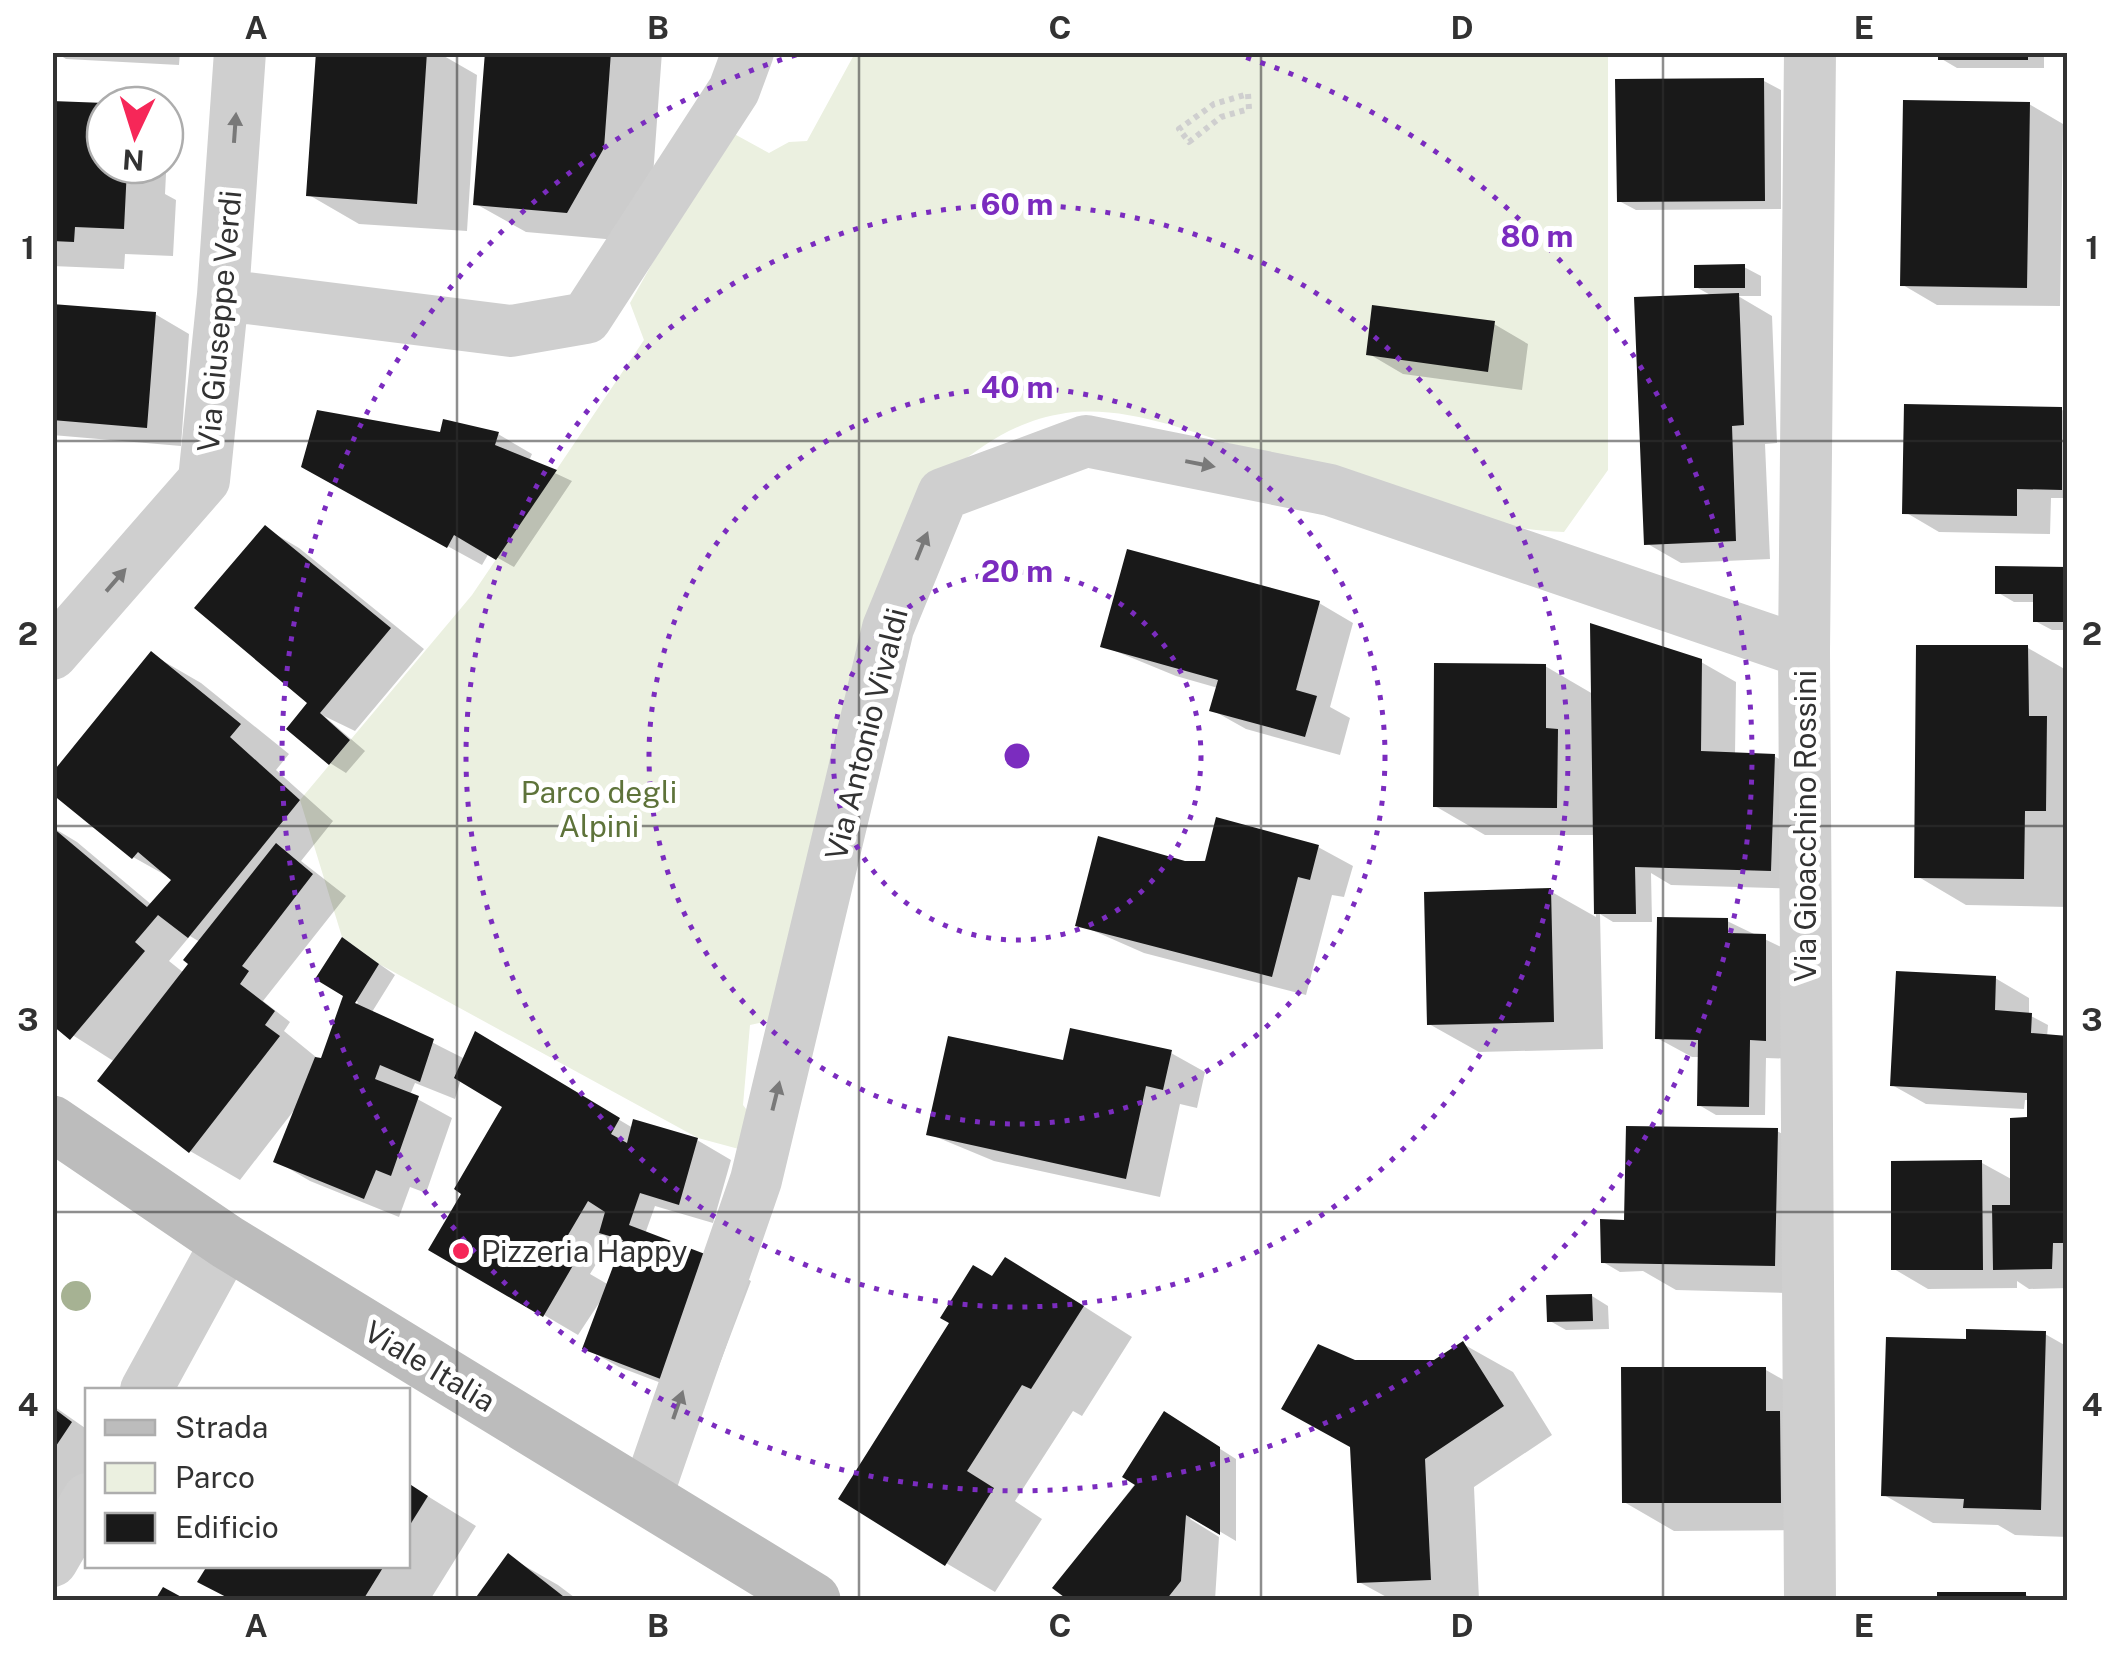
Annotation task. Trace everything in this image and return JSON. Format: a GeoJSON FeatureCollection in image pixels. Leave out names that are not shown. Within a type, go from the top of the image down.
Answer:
{"type":"FeatureCollection","features":[{"type":"Feature","properties":{"kind":"main road","name":"Viale Italia"},"geometry":{"type":"LineString","coordinates":[[52,1123],[227,1242],[813,1600]]}},
{"type":"Feature","properties":{"kind":"street","name":"Via Giuseppe Verdi"},"geometry":{"type":"LineString","coordinates":[[52,654],[204,480],[223,295],[240,52]]}},
{"type":"Feature","properties":{"kind":"street"},"geometry":{"type":"LineString","coordinates":[[223,295],[511,332],[586,318],[734,90],[748,52]]}},
{"type":"Feature","properties":{"kind":"street","name":"Via Gioacchino Rossini"},"geometry":{"type":"LineString","coordinates":[[1810,52],[1804,652],[1810,1600]]}},
{"type":"Feature","properties":{"kind":"street","name":"Via Antonio Vivaldi"},"geometry":{"type":"LineString","coordinates":[[646,1498],[756,1180],[888,628],[943,494],[1086,441],[1330,490],[1804,652]]}},
{"type":"Feature","properties":{"kind":"street"},"geometry":{"type":"LineString","coordinates":[[147,1388],[227,1242]]}},
{"type":"Feature","properties":{"kind":"street"},"geometry":{"type":"LineString","coordinates":[[52,1561],[85,1504]]}},
{"type":"Feature","properties":{"kind":"path"},"geometry":{"type":"LineString","coordinates":[[1248,94],[1249,109],[1221,117],[1189,142],[1179,129],[1214,104],[1248,94]]}},
{"type":"Feature","properties":{"kind":"green space","name":"Parco degli Alpini"},"geometry":{"type":"Polygon","coordinates":[[[855,53],[1608,53],[1608,470],[1564,532],[1442,513],[1180,428],[1111,413],[1066,413],[1033,421],[991,441],[951,470],[784,1018],[750,1025],[743,1105],[765,1134],[750,1152],[698,1138],[379,964],[342,937],[300,800],[472,595],[644,340],[630,303],[727,130],[769,153],[789,142],[807,141],[855,53]]]}},
{"type":"Feature","properties":{"kind":"building"},"geometry":{"type":"Polygon","coordinates":[[[316,52],[427,52],[417,204],[306,196],[316,52]]]}},
{"type":"Feature","properties":{"kind":"building"},"geometry":{"type":"Polygon","coordinates":[[[485,52],[611,52],[604,148],[567,213],[473,205],[485,52]]]}},
{"type":"Feature","properties":{"kind":"building"},"geometry":{"type":"Polygon","coordinates":[[[1938,52],[2028,52],[2028,60],[1938,60],[1938,52]]]}},
{"type":"Feature","properties":{"kind":"building"},"geometry":{"type":"Polygon","coordinates":[[[1764,78],[1765,201],[1617,202],[1615,79],[1764,78]]]}},
{"type":"Feature","properties":{"kind":"building"},"geometry":{"type":"Polygon","coordinates":[[[1903,100],[2030,102],[2027,288],[1900,286],[1903,100]]]}},
{"type":"Feature","properties":{"kind":"building"},"geometry":{"type":"Polygon","coordinates":[[[52,101],[85,102],[85,185],[126,185],[124,229],[75,227],[74,242],[52,241],[52,101]]]}},
{"type":"Feature","properties":{"kind":"building"},"geometry":{"type":"Polygon","coordinates":[[[1745,264],[1745,288],[1694,288],[1694,265],[1745,264]]]}},
{"type":"Feature","properties":{"kind":"building"},"geometry":{"type":"Polygon","coordinates":[[[1739,293],[1744,425],[1732,426],[1736,541],[1644,545],[1634,297],[1739,293]]]}},
{"type":"Feature","properties":{"kind":"building"},"geometry":{"type":"Polygon","coordinates":[[[52,304],[156,312],[147,428],[52,420],[52,304]]]}},
{"type":"Feature","properties":{"kind":"building"},"geometry":{"type":"Polygon","coordinates":[[[1372,305],[1495,321],[1488,372],[1366,355],[1372,305]]]}},
{"type":"Feature","properties":{"kind":"building"},"geometry":{"type":"Polygon","coordinates":[[[1904,404],[2062,407],[2062,490],[2017,489],[2017,516],[1902,514],[1904,404]]]}},
{"type":"Feature","properties":{"kind":"building"},"geometry":{"type":"Polygon","coordinates":[[[317,410],[440,432],[443,419],[499,432],[495,445],[557,470],[496,560],[454,535],[447,548],[301,467],[317,410]]]}},
{"type":"Feature","properties":{"kind":"building"},"geometry":{"type":"Polygon","coordinates":[[[265,525],[391,628],[320,713],[350,740],[329,765],[286,729],[307,703],[194,608],[265,525]]]}},
{"type":"Feature","properties":{"kind":"building"},"geometry":{"type":"Polygon","coordinates":[[[1127,549],[1320,601],[1296,690],[1317,696],[1305,737],[1209,711],[1218,680],[1100,647],[1127,549]]]}},
{"type":"Feature","properties":{"kind":"building"},"geometry":{"type":"Polygon","coordinates":[[[1995,566],[2068,567],[2067,622],[2033,622],[2033,594],[1995,594],[1995,566]]]}},
{"type":"Feature","properties":{"kind":"building"},"geometry":{"type":"Polygon","coordinates":[[[1590,623],[1702,659],[1701,751],[1775,754],[1771,871],[1635,867],[1636,914],[1594,914],[1590,623]]]}},
{"type":"Feature","properties":{"kind":"building"},"geometry":{"type":"Polygon","coordinates":[[[1916,645],[2028,645],[2029,716],[2047,716],[2046,811],[2025,811],[2024,879],[1914,878],[1916,645]]]}},
{"type":"Feature","properties":{"kind":"building"},"geometry":{"type":"Polygon","coordinates":[[[151,651],[241,724],[230,737],[300,800],[188,938],[158,915],[135,942],[145,951],[70,1040],[52,1025],[52,827],[147,907],[171,880],[138,852],[132,859],[52,794],[52,773],[151,651]]]}},
{"type":"Feature","properties":{"kind":"building"},"geometry":{"type":"Polygon","coordinates":[[[1434,663],[1546,664],[1546,728],[1558,729],[1557,808],[1433,807],[1434,663]]]}},
{"type":"Feature","properties":{"kind":"building"},"geometry":{"type":"Polygon","coordinates":[[[1216,817],[1319,845],[1310,880],[1298,877],[1272,977],[1075,926],[1098,836],[1185,861],[1205,861],[1216,817]]]}},
{"type":"Feature","properties":{"kind":"building"},"geometry":{"type":"Polygon","coordinates":[[[276,843],[313,874],[242,966],[249,971],[240,984],[275,1011],[265,1025],[280,1036],[189,1153],[97,1081],[188,964],[183,960],[276,843]]]}},
{"type":"Feature","properties":{"kind":"building"},"geometry":{"type":"Polygon","coordinates":[[[1551,888],[1554,1022],[1427,1025],[1424,892],[1551,888]]]}},
{"type":"Feature","properties":{"kind":"building"},"geometry":{"type":"Polygon","coordinates":[[[1657,917],[1728,918],[1728,933],[1766,934],[1766,1041],[1750,1040],[1749,1107],[1697,1106],[1698,1040],[1655,1039],[1657,917]]]}},
{"type":"Feature","properties":{"kind":"building"},"geometry":{"type":"Polygon","coordinates":[[[342,937],[379,964],[355,1003],[434,1039],[420,1082],[380,1065],[375,1079],[419,1096],[391,1176],[376,1170],[364,1199],[273,1162],[315,1057],[321,1058],[343,996],[315,979],[342,937]]]}},
{"type":"Feature","properties":{"kind":"building"},"geometry":{"type":"Polygon","coordinates":[[[1896,971],[1996,976],[1995,1010],[2032,1013],[2031,1033],[2068,1036],[2068,1243],[2053,1243],[2052,1269],[1993,1270],[1992,1205],[2010,1205],[2010,1118],[2027,1117],[2027,1093],[1890,1086],[1896,971]]]}},
{"type":"Feature","properties":{"kind":"building"},"geometry":{"type":"Polygon","coordinates":[[[1070,1028],[1172,1050],[1163,1090],[1146,1086],[1126,1179],[926,1135],[948,1036],[1063,1060],[1070,1028]]]}},
{"type":"Feature","properties":{"kind":"building"},"geometry":{"type":"Polygon","coordinates":[[[475,1031],[620,1118],[611,1134],[627,1143],[633,1119],[698,1138],[679,1205],[640,1193],[629,1225],[718,1259],[671,1383],[582,1349],[623,1240],[599,1233],[605,1212],[588,1201],[558,1252],[575,1262],[543,1317],[428,1250],[461,1194],[454,1189],[502,1107],[454,1078],[475,1031]]]}},
{"type":"Feature","properties":{"kind":"building"},"geometry":{"type":"Polygon","coordinates":[[[1626,1126],[1778,1128],[1775,1266],[1601,1263],[1600,1219],[1624,1220],[1626,1126]]]}},
{"type":"Feature","properties":{"kind":"building"},"geometry":{"type":"Polygon","coordinates":[[[1982,1160],[1983,1270],[1891,1270],[1891,1161],[1982,1160]]]}},
{"type":"Feature","properties":{"kind":"building"},"geometry":{"type":"Polygon","coordinates":[[[1005,1257],[1084,1306],[1031,1389],[1022,1385],[967,1471],[994,1488],[945,1566],[838,1499],[949,1323],[940,1318],[973,1265],[992,1276],[1005,1257]]]}},
{"type":"Feature","properties":{"kind":"building"},"geometry":{"type":"Polygon","coordinates":[[[1592,1294],[1593,1321],[1547,1322],[1546,1295],[1592,1294]]]}},
{"type":"Feature","properties":{"kind":"building"},"geometry":{"type":"Polygon","coordinates":[[[1966,1329],[2046,1331],[2041,1510],[1963,1508],[1964,1499],[1881,1496],[1886,1337],[1966,1339],[1966,1329]]]}},
{"type":"Feature","properties":{"kind":"building"},"geometry":{"type":"Polygon","coordinates":[[[1463,1341],[1504,1406],[1425,1459],[1431,1580],[1357,1583],[1350,1447],[1281,1409],[1318,1344],[1355,1360],[1434,1360],[1463,1341]]]}},
{"type":"Feature","properties":{"kind":"building"},"geometry":{"type":"Polygon","coordinates":[[[1621,1367],[1766,1367],[1766,1411],[1780,1411],[1781,1503],[1622,1503],[1621,1367]]]}},
{"type":"Feature","properties":{"kind":"building"},"geometry":{"type":"Polygon","coordinates":[[[52,1407],[72,1422],[52,1452],[52,1407]]]}},
{"type":"Feature","properties":{"kind":"building"},"geometry":{"type":"Polygon","coordinates":[[[1164,1411],[1220,1447],[1220,1535],[1186,1515],[1181,1581],[1166,1600],[1068,1600],[1052,1588],[1135,1485],[1122,1477],[1164,1411]]]}},
{"type":"Feature","properties":{"kind":"building"},"geometry":{"type":"Polygon","coordinates":[[[410,1484],[428,1496],[410,1525],[410,1484]]]}},
{"type":"Feature","properties":{"kind":"building"},"geometry":{"type":"Polygon","coordinates":[[[508,1553],[568,1600],[474,1600],[508,1553]]]}},
{"type":"Feature","properties":{"kind":"building"},"geometry":{"type":"Polygon","coordinates":[[[206,1568],[383,1568],[363,1600],[232,1600],[197,1582],[206,1568]]]}},
{"type":"Feature","properties":{"kind":"building"},"geometry":{"type":"Polygon","coordinates":[[[163,1587],[187,1600],[155,1600],[163,1587]]]}},
{"type":"Feature","properties":{"kind":"building"},"geometry":{"type":"Polygon","coordinates":[[[1937,1592],[2026,1592],[2026,1600],[1937,1600],[1937,1592]]]}},
{"type":"Feature","properties":{"kind":"place","name":"Pizzeria Happy"},"geometry":{"type":"Point","coordinates":[461,1251]}}]}
